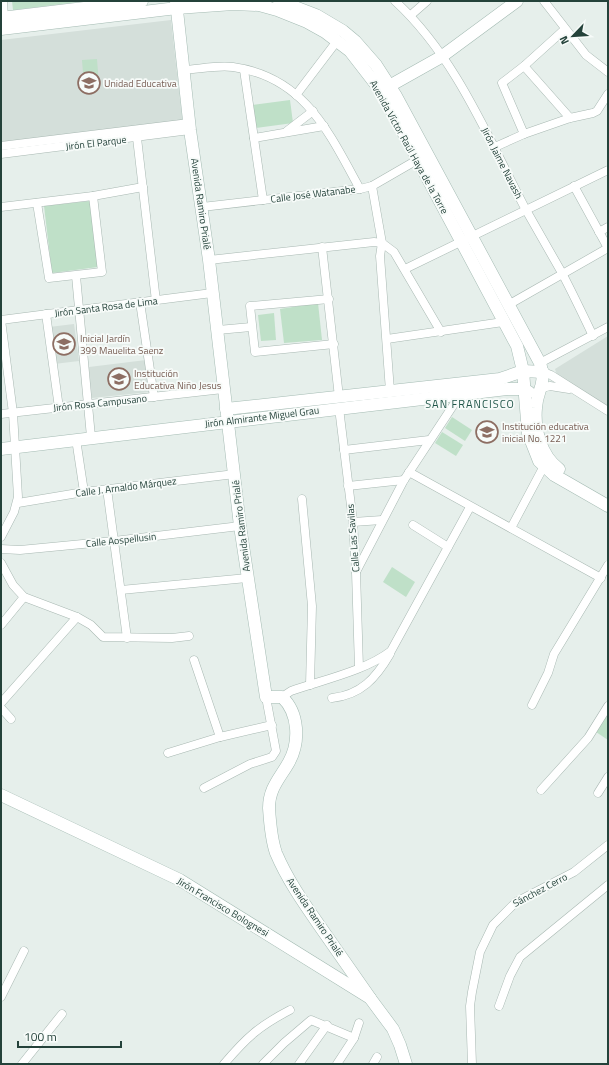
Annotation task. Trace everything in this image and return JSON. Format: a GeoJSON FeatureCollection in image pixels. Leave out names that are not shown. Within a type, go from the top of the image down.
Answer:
{"type":"FeatureCollection","features":[{"type":"Feature","properties":{"kind":"street"},"geometry":{"type":"LineString","coordinates":[[3,1],[2,21],[114,3],[142,1]]}},
{"type":"Feature","properties":{"kind":"street","name":"Avenida Víctor Raúl Haya de la Torre"},"geometry":{"type":"LineString","coordinates":[[279,1],[328,22],[355,41],[376,65],[417,160],[520,353],[523,371],[523,389],[528,434],[534,452],[544,466],[554,475],[608,506]]}},
{"type":"Feature","properties":{"kind":"street","name":"Jirón Jaime Navash"},"geometry":{"type":"LineString","coordinates":[[395,1],[411,15],[473,106],[526,210],[563,275],[593,336]]}},
{"type":"Feature","properties":{"kind":"street"},"geometry":{"type":"LineString","coordinates":[[411,15],[427,1]]}},
{"type":"Feature","properties":{"kind":"street"},"geometry":{"type":"LineString","coordinates":[[385,88],[441,57],[518,1]]}},
{"type":"Feature","properties":{"kind":"street"},"geometry":{"type":"LineString","coordinates":[[544,1],[586,55],[608,72]]}},
{"type":"Feature","properties":{"kind":"street","name":"Avenida Víctor Raúl Haya de la Torre"},"geometry":{"type":"LineString","coordinates":[[2,21],[177,5],[245,4],[296,8],[350,51],[364,68],[385,88],[473,236],[541,367]]}},
{"type":"Feature","properties":{"kind":"street","name":"Avenida Ramiro Prialé"},"geometry":{"type":"LineString","coordinates":[[177,5],[190,126],[218,330],[223,389],[235,474],[240,526],[266,697]]}},
{"type":"Feature","properties":{"kind":"street"},"geometry":{"type":"LineString","coordinates":[[524,134],[502,83],[524,66],[565,29]]}},
{"type":"Feature","properties":{"kind":"street"},"geometry":{"type":"LineString","coordinates":[[296,95],[337,41]]}},
{"type":"Feature","properties":{"kind":"street"},"geometry":{"type":"LineString","coordinates":[[524,66],[570,118]]}},
{"type":"Feature","properties":{"kind":"street"},"geometry":{"type":"LineString","coordinates":[[184,70],[222,67],[244,70],[273,80],[296,95],[314,111],[360,188]]}},
{"type":"Feature","properties":{"kind":"street"},"geometry":{"type":"LineString","coordinates":[[244,70],[263,200]]}},
{"type":"Feature","properties":{"kind":"street"},"geometry":{"type":"LineString","coordinates":[[495,147],[524,134],[570,118],[586,116],[597,111],[608,94]]}},
{"type":"Feature","properties":{"kind":"street"},"geometry":{"type":"LineString","coordinates":[[284,132],[314,111]]}},
{"type":"Feature","properties":{"kind":"street","name":"Jirón El Parque"},"geometry":{"type":"LineString","coordinates":[[1,154],[137,138],[190,126]]}},
{"type":"Feature","properties":{"kind":"street","name":"Jirón El Parque"},"geometry":{"type":"LineString","coordinates":[[1,146],[190,126]]}},
{"type":"Feature","properties":{"kind":"street"},"geometry":{"type":"LineString","coordinates":[[254,138],[324,126]]}},
{"type":"Feature","properties":{"kind":"street"},"geometry":{"type":"LineString","coordinates":[[137,138],[156,301]]}},
{"type":"Feature","properties":{"kind":"street","name":"Calle José Watanabe"},"geometry":{"type":"LineString","coordinates":[[202,207],[372,186],[417,160]]}},
{"type":"Feature","properties":{"kind":"street"},"geometry":{"type":"LineString","coordinates":[[405,269],[608,170]]}},
{"type":"Feature","properties":{"kind":"street"},"geometry":{"type":"LineString","coordinates":[[372,186],[382,243],[380,256],[390,391]]}},
{"type":"Feature","properties":{"kind":"street"},"geometry":{"type":"LineString","coordinates":[[508,305],[608,248],[574,186]]}},
{"type":"Feature","properties":{"kind":"street"},"geometry":{"type":"LineString","coordinates":[[1,206],[92,196],[143,187]]}},
{"type":"Feature","properties":{"kind":"street"},"geometry":{"type":"LineString","coordinates":[[37,203],[49,278],[76,276],[102,272],[92,196]]}},
{"type":"Feature","properties":{"kind":"street"},"geometry":{"type":"LineString","coordinates":[[599,232],[608,227]]}},
{"type":"Feature","properties":{"kind":"street"},"geometry":{"type":"LineString","coordinates":[[209,260],[374,242],[382,243],[394,252],[441,332]]}},
{"type":"Feature","properties":{"kind":"street","name":"Calle Las Savilas"},"geometry":{"type":"LineString","coordinates":[[322,248],[329,299],[344,450],[353,522],[359,668]]}},
{"type":"Feature","properties":{"kind":"street"},"geometry":{"type":"LineString","coordinates":[[76,276],[91,438]]}},
{"type":"Feature","properties":{"kind":"street","name":"Jirón Santa Rosa de Lima"},"geometry":{"type":"LineString","coordinates":[[1,320],[212,293]]}},
{"type":"Feature","properties":{"kind":"street"},"geometry":{"type":"LineString","coordinates":[[329,299],[250,306],[251,327],[255,352],[334,344]]}},
{"type":"Feature","properties":{"kind":"street"},"geometry":{"type":"LineString","coordinates":[[140,302],[154,397]]}},
{"type":"Feature","properties":{"kind":"street"},"geometry":{"type":"LineString","coordinates":[[46,314],[59,408]]}},
{"type":"Feature","properties":{"kind":"street"},"geometry":{"type":"LineString","coordinates":[[1,320],[13,413],[18,503],[1,537]]}},
{"type":"Feature","properties":{"kind":"street"},"geometry":{"type":"LineString","coordinates":[[387,339],[503,322]]}},
{"type":"Feature","properties":{"kind":"street"},"geometry":{"type":"LineString","coordinates":[[218,330],[251,327]]}},
{"type":"Feature","properties":{"kind":"street"},"geometry":{"type":"LineString","coordinates":[[523,371],[541,367],[608,327]]}},
{"type":"Feature","properties":{"kind":"street"},"geometry":{"type":"LineString","coordinates":[[541,367],[542,388],[536,406],[536,415],[538,434],[544,453],[555,466],[564,473],[608,498]]}},
{"type":"Feature","properties":{"kind":"street"},"geometry":{"type":"LineString","coordinates":[[541,367],[608,411]]}},
{"type":"Feature","properties":{"kind":"street","name":"Jirón Almirante Miguel Grau"},"geometry":{"type":"LineString","coordinates":[[339,403],[390,391],[500,379],[523,371]]}},
{"type":"Feature","properties":{"kind":"street"},"geometry":{"type":"LineString","coordinates":[[542,388],[550,386],[574,390]]}},
{"type":"Feature","properties":{"kind":"street","name":"Jirón Almirante Miguel Grau"},"geometry":{"type":"LineString","coordinates":[[1,449],[91,438],[227,415],[339,403],[460,395],[510,388],[523,389],[532,392],[542,388]]}},
{"type":"Feature","properties":{"kind":"street","name":"Jirón Rosa Campusano"},"geometry":{"type":"LineString","coordinates":[[1,414],[87,406],[223,389]]}},
{"type":"Feature","properties":{"kind":"street"},"geometry":{"type":"LineString","coordinates":[[356,572],[404,480],[460,395]]}},
{"type":"Feature","properties":{"kind":"street"},"geometry":{"type":"LineString","coordinates":[[76,439],[84,492]]}},
{"type":"Feature","properties":{"kind":"street"},"geometry":{"type":"LineString","coordinates":[[344,450],[429,440]]}},
{"type":"Feature","properties":{"kind":"street"},"geometry":{"type":"LineString","coordinates":[[511,528],[544,466]]}},
{"type":"Feature","properties":{"kind":"street"},"geometry":{"type":"LineString","coordinates":[[409,472],[601,578]]}},
{"type":"Feature","properties":{"kind":"street","name":"Calle J. Arnaldo Márquez"},"geometry":{"type":"LineString","coordinates":[[18,503],[84,492],[235,474]]}},
{"type":"Feature","properties":{"kind":"street"},"geometry":{"type":"LineString","coordinates":[[348,486],[404,480]]}},
{"type":"Feature","properties":{"kind":"street"},"geometry":{"type":"LineString","coordinates":[[107,489],[127,638]]}},
{"type":"Feature","properties":{"kind":"street"},"geometry":{"type":"LineString","coordinates":[[302,499],[312,606],[310,685]]}},
{"type":"Feature","properties":{"kind":"street"},"geometry":{"type":"LineString","coordinates":[[332,698],[350,695],[366,686],[379,672],[470,507]]}},
{"type":"Feature","properties":{"kind":"street"},"geometry":{"type":"LineString","coordinates":[[353,522],[382,520]]}},
{"type":"Feature","properties":{"kind":"street"},"geometry":{"type":"LineString","coordinates":[[413,525],[448,547]]}},
{"type":"Feature","properties":{"kind":"street","name":"Calle Aospellusin"},"geometry":{"type":"LineString","coordinates":[[1,549],[20,550],[114,541],[240,526]]}},
{"type":"Feature","properties":{"kind":"street"},"geometry":{"type":"LineString","coordinates":[[1,563],[13,585],[24,597],[78,617],[91,625],[103,638],[172,638],[189,636]]}},
{"type":"Feature","properties":{"kind":"street"},"geometry":{"type":"LineString","coordinates":[[532,706],[548,673],[554,654],[608,565]]}},
{"type":"Feature","properties":{"kind":"street"},"geometry":{"type":"LineString","coordinates":[[121,590],[247,578]]}},
{"type":"Feature","properties":{"kind":"street"},"geometry":{"type":"LineString","coordinates":[[1,625],[24,597]]}},
{"type":"Feature","properties":{"kind":"street"},"geometry":{"type":"LineString","coordinates":[[1,703],[78,617]]}},
{"type":"Feature","properties":{"kind":"street"},"geometry":{"type":"LineString","coordinates":[[204,788],[250,764],[272,757],[276,751],[266,697],[282,697],[291,691],[359,668],[391,651]]}},
{"type":"Feature","properties":{"kind":"street"},"geometry":{"type":"LineString","coordinates":[[194,660],[220,737]]}},
{"type":"Feature","properties":{"kind":"street","name":"Avenida Ramiro Prialé"},"geometry":{"type":"LineString","coordinates":[[282,697],[288,703],[295,717],[296,734],[289,761],[270,794],[270,823],[274,846],[298,895],[370,998]]}},
{"type":"Feature","properties":{"kind":"street"},"geometry":{"type":"LineString","coordinates":[[541,790],[588,738],[608,706]]}},
{"type":"Feature","properties":{"kind":"street"},"geometry":{"type":"LineString","coordinates":[[1,708],[11,719]]}},
{"type":"Feature","properties":{"kind":"street"},"geometry":{"type":"LineString","coordinates":[[168,753],[220,737],[272,725]]}},
{"type":"Feature","properties":{"kind":"street"},"geometry":{"type":"LineString","coordinates":[[598,793],[608,777]]}},
{"type":"Feature","properties":{"kind":"street","name":"Jirón Francisco Bolognesi"},"geometry":{"type":"LineString","coordinates":[[1,795],[180,880],[370,998],[393,1029],[406,1064]]}},
{"type":"Feature","properties":{"kind":"street","name":"Sánchez Cerro"},"geometry":{"type":"LineString","coordinates":[[472,1064],[470,1006],[472,992],[480,952],[493,925],[504,912],[516,902],[574,872],[608,845]]}},
{"type":"Feature","properties":{"kind":"street"},"geometry":{"type":"LineString","coordinates":[[499,1006],[513,970],[523,954],[608,885]]}},
{"type":"Feature","properties":{"kind":"street"},"geometry":{"type":"LineString","coordinates":[[1,997],[24,951]]}},
{"type":"Feature","properties":{"kind":"street"},"geometry":{"type":"LineString","coordinates":[[228,1063],[236,1048],[262,1024],[290,1010]]}},
{"type":"Feature","properties":{"kind":"street"},"geometry":{"type":"LineString","coordinates":[[22,1064],[62,1014]]}},
{"type":"Feature","properties":{"kind":"street"},"geometry":{"type":"LineString","coordinates":[[263,1064],[284,1043],[311,1020],[327,1025],[354,1038]]}},
{"type":"Feature","properties":{"kind":"street"},"geometry":{"type":"LineString","coordinates":[[337,1064],[354,1038],[359,1023]]}},
{"type":"Feature","properties":{"kind":"street"},"geometry":{"type":"LineString","coordinates":[[299,1064],[327,1025]]}},
{"type":"Feature","properties":{"kind":"shaded area","name":"Unidad Educativa"},"geometry":{"type":"Polygon","coordinates":[[[171,20],[183,126],[1,151],[1,40],[171,20]]]}},
{"type":"Feature","properties":{"kind":"shaded area","name":"Inicial Jardín 399 Mauelita Saenz"},"geometry":{"type":"Polygon","coordinates":[[[74,324],[79,361],[54,364],[49,327],[74,324]]]}},
{"type":"Feature","properties":{"kind":"shaded area"},"geometry":{"type":"Polygon","coordinates":[[[608,336],[608,406],[557,375],[555,369],[608,336]]]}},
{"type":"Feature","properties":{"kind":"shaded area","name":"Institución Educativa Niño Jesus"},"geometry":{"type":"Polygon","coordinates":[[[146,360],[149,392],[92,398],[89,367],[146,360]]]}},
{"type":"Feature","properties":{"kind":"green space"},"geometry":{"type":"Polygon","coordinates":[[[12,1],[86,1],[13,10],[12,1]]]}},
{"type":"Feature","properties":{"kind":"green space"},"geometry":{"type":"Polygon","coordinates":[[[97,59],[99,85],[84,86],[82,60],[97,59]]]}},
{"type":"Feature","properties":{"kind":"green space"},"geometry":{"type":"Polygon","coordinates":[[[290,100],[293,123],[256,128],[253,105],[290,100]]]}},
{"type":"Feature","properties":{"kind":"green space"},"geometry":{"type":"Polygon","coordinates":[[[90,201],[98,267],[52,273],[44,206],[90,201]]]}},
{"type":"Feature","properties":{"kind":"green space"},"geometry":{"type":"Polygon","coordinates":[[[318,303],[322,340],[284,343],[280,309],[318,303]]]}},
{"type":"Feature","properties":{"kind":"green space"},"geometry":{"type":"Polygon","coordinates":[[[274,313],[276,340],[261,341],[258,315],[274,313]]]}},
{"type":"Feature","properties":{"kind":"green space"},"geometry":{"type":"Polygon","coordinates":[[[452,417],[472,430],[465,441],[445,428],[452,417]]]}},
{"type":"Feature","properties":{"kind":"green space"},"geometry":{"type":"Polygon","coordinates":[[[442,432],[463,445],[456,456],[435,443],[442,432]]]}},
{"type":"Feature","properties":{"kind":"green space"},"geometry":{"type":"Polygon","coordinates":[[[392,567],[415,582],[406,597],[383,582],[392,567]]]}},
{"type":"Feature","properties":{"kind":"green space"},"geometry":{"type":"Polygon","coordinates":[[[608,713],[608,740],[596,732],[608,713]]]}},
{"type":"Feature","properties":{"kind":"place","name":"Unidad Educativa"},"geometry":{"type":"Point","coordinates":[89,83]}},
{"type":"Feature","properties":{"kind":"place","name":"Inicial Jardín 399 Mauelita Saenz"},"geometry":{"type":"Point","coordinates":[64,344]}},
{"type":"Feature","properties":{"kind":"place","name":"Institución Educativa Niño Jesus"},"geometry":{"type":"Point","coordinates":[119,379]}},
{"type":"Feature","properties":{"kind":"place","name":"Institución educativa inicial No. 1221"},"geometry":{"type":"Point","coordinates":[487,432]}},
{"type":"Feature","properties":{"kind":"district","name":"SAN FRANCISCO"},"geometry":{"type":"Point","coordinates":[470,404]}}]}
